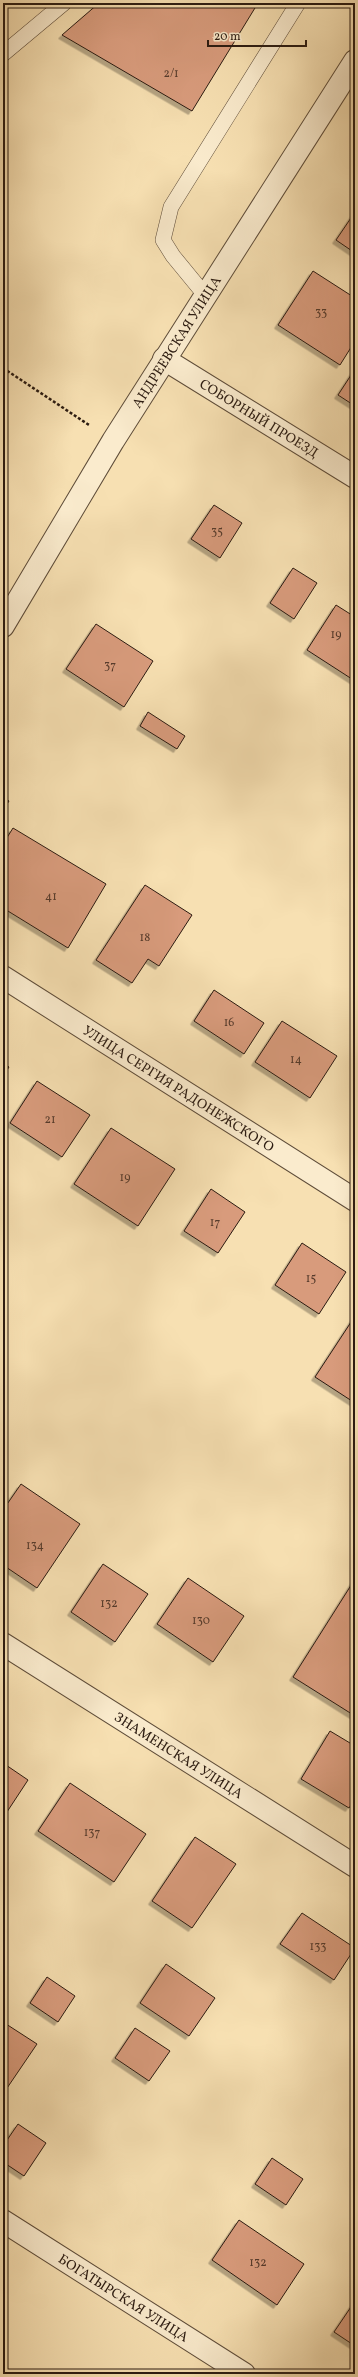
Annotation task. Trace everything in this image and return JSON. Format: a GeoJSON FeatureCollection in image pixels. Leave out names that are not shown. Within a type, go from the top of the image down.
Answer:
{"type":"FeatureCollection","features":[{"type":"Feature","properties":{"kind":"street","name":"АНДРЕЕВСКАЯ УЛИЦА"},"geometry":{"type":"LineString","coordinates":[[3,626],[113,440],[355,61]]}},
{"type":"Feature","properties":{"kind":"street","name":"СОБОРНЫЙ ПРОЕЗД"},"geometry":{"type":"LineString","coordinates":[[164,359],[355,477]]}},
{"type":"Feature","properties":{"kind":"street","name":"УЛИЦА СЕРГИЯ РАДОНЕЖСКОГО"},"geometry":{"type":"LineString","coordinates":[[3,977],[355,1200]]}},
{"type":"Feature","properties":{"kind":"street","name":"ЗНАМЕНСКАЯ УЛИЦА"},"geometry":{"type":"LineString","coordinates":[[3,1644],[355,1866]]}},
{"type":"Feature","properties":{"kind":"street","name":"БОГАТЫРСКАЯ УЛИЦА"},"geometry":{"type":"LineString","coordinates":[[3,2221],[244,2374]]}},
{"type":"Feature","properties":{"kind":"lane"},"geometry":{"type":"LineString","coordinates":[[3,54],[64,3]]}},
{"type":"Feature","properties":{"kind":"lane"},"geometry":{"type":"LineString","coordinates":[[205,295],[173,256],[163,240],[171,207],[298,3]]}},
{"type":"Feature","properties":{"kind":"path"},"geometry":{"type":"LineString","coordinates":[[3,368],[113,440]]}},
{"type":"Feature","properties":{"kind":"building"},"geometry":{"type":"Polygon","coordinates":[[[99,3],[258,3],[192,111],[62,35],[99,3]]]}},
{"type":"Feature","properties":{"kind":"building"},"geometry":{"type":"Polygon","coordinates":[[[355,212],[355,253],[336,240],[355,212]]]}},
{"type":"Feature","properties":{"kind":"building"},"geometry":{"type":"Polygon","coordinates":[[[313,271],[355,298],[355,341],[340,365],[278,325],[313,271]]]}},
{"type":"Feature","properties":{"kind":"building"},"geometry":{"type":"Polygon","coordinates":[[[355,369],[355,406],[338,395],[355,369]]]}},
{"type":"Feature","properties":{"kind":"building"},"geometry":{"type":"Polygon","coordinates":[[[214,505],[242,523],[220,558],[191,539],[214,505]]]}},
{"type":"Feature","properties":{"kind":"building"},"geometry":{"type":"Polygon","coordinates":[[[293,568],[317,583],[294,619],[270,603],[293,568]]]}},
{"type":"Feature","properties":{"kind":"building"},"geometry":{"type":"Polygon","coordinates":[[[336,605],[355,617],[355,681],[307,650],[336,605]]]}},
{"type":"Feature","properties":{"kind":"building"},"geometry":{"type":"Polygon","coordinates":[[[96,624],[153,661],[124,707],[66,669],[96,624]]]}},
{"type":"Feature","properties":{"kind":"building"},"geometry":{"type":"Polygon","coordinates":[[[148,712],[185,736],[177,749],[140,726],[148,712]]]}},
{"type":"Feature","properties":{"kind":"building"},"geometry":{"type":"Polygon","coordinates":[[[3,797],[9,801],[3,810],[3,797]]]}},
{"type":"Feature","properties":{"kind":"building"},"geometry":{"type":"Polygon","coordinates":[[[13,828],[106,884],[68,948],[3,908],[3,844],[13,828]]]}},
{"type":"Feature","properties":{"kind":"building"},"geometry":{"type":"Polygon","coordinates":[[[145,885],[192,915],[159,966],[148,959],[132,983],[96,960],[145,885]]]}},
{"type":"Feature","properties":{"kind":"building"},"geometry":{"type":"Polygon","coordinates":[[[214,990],[264,1023],[244,1054],[194,1021],[214,990]]]}},
{"type":"Feature","properties":{"kind":"building"},"geometry":{"type":"Polygon","coordinates":[[[282,1021],[337,1056],[310,1098],[255,1062],[282,1021]]]}},
{"type":"Feature","properties":{"kind":"building"},"geometry":{"type":"Polygon","coordinates":[[[3,1063],[9,1067],[3,1076],[3,1063]]]}},
{"type":"Feature","properties":{"kind":"building"},"geometry":{"type":"Polygon","coordinates":[[[37,1081],[90,1115],[62,1157],[10,1123],[37,1081]]]}},
{"type":"Feature","properties":{"kind":"building"},"geometry":{"type":"Polygon","coordinates":[[[111,1128],[175,1169],[138,1226],[74,1184],[111,1128]]]}},
{"type":"Feature","properties":{"kind":"building"},"geometry":{"type":"Polygon","coordinates":[[[211,1189],[245,1212],[218,1253],[184,1231],[211,1189]]]}},
{"type":"Feature","properties":{"kind":"building"},"geometry":{"type":"Polygon","coordinates":[[[302,1243],[346,1272],[319,1314],[275,1285],[302,1243]]]}},
{"type":"Feature","properties":{"kind":"building"},"geometry":{"type":"Polygon","coordinates":[[[355,1316],[355,1403],[315,1377],[355,1316]]]}},
{"type":"Feature","properties":{"kind":"building"},"geometry":{"type":"Polygon","coordinates":[[[21,1484],[80,1524],[37,1588],[3,1565],[3,1510],[21,1484]]]}},
{"type":"Feature","properties":{"kind":"building"},"geometry":{"type":"Polygon","coordinates":[[[103,1564],[148,1594],[115,1642],[71,1612],[103,1564]]]}},
{"type":"Feature","properties":{"kind":"building"},"geometry":{"type":"Polygon","coordinates":[[[188,1578],[244,1616],[213,1662],[157,1624],[188,1578]]]}},
{"type":"Feature","properties":{"kind":"building"},"geometry":{"type":"Polygon","coordinates":[[[355,1579],[355,1716],[293,1677],[355,1579]]]}},
{"type":"Feature","properties":{"kind":"building"},"geometry":{"type":"Polygon","coordinates":[[[330,1731],[355,1746],[355,1799],[349,1808],[301,1779],[330,1731]]]}},
{"type":"Feature","properties":{"kind":"building"},"geometry":{"type":"Polygon","coordinates":[[[3,1763],[28,1780],[3,1818],[3,1763]]]}},
{"type":"Feature","properties":{"kind":"building"},"geometry":{"type":"Polygon","coordinates":[[[70,1783],[146,1834],[114,1882],[38,1831],[70,1783]]]}},
{"type":"Feature","properties":{"kind":"building"},"geometry":{"type":"Polygon","coordinates":[[[195,1837],[236,1864],[192,1928],[152,1901],[195,1837]]]}},
{"type":"Feature","properties":{"kind":"building"},"geometry":{"type":"Polygon","coordinates":[[[302,1913],[355,1948],[334,1980],[280,1944],[302,1913]]]}},
{"type":"Feature","properties":{"kind":"building"},"geometry":{"type":"Polygon","coordinates":[[[166,1964],[215,1998],[189,2036],[140,2003],[166,1964]]]}},
{"type":"Feature","properties":{"kind":"building"},"geometry":{"type":"Polygon","coordinates":[[[47,1977],[75,1996],[58,2022],[30,2003],[47,1977]]]}},
{"type":"Feature","properties":{"kind":"building"},"geometry":{"type":"Polygon","coordinates":[[[3,2022],[37,2044],[3,2094],[3,2022]]]}},
{"type":"Feature","properties":{"kind":"building"},"geometry":{"type":"Polygon","coordinates":[[[135,2028],[170,2051],[149,2081],[115,2058],[135,2028]]]}},
{"type":"Feature","properties":{"kind":"building"},"geometry":{"type":"Polygon","coordinates":[[[18,2124],[46,2143],[24,2176],[3,2162],[3,2146],[18,2124]]]}},
{"type":"Feature","properties":{"kind":"building"},"geometry":{"type":"Polygon","coordinates":[[[272,2158],[303,2179],[286,2205],[255,2184],[272,2158]]]}},
{"type":"Feature","properties":{"kind":"building"},"geometry":{"type":"Polygon","coordinates":[[[239,2220],[304,2264],[277,2305],[212,2260],[239,2220]]]}},
{"type":"Feature","properties":{"kind":"building"},"geometry":{"type":"Polygon","coordinates":[[[355,2301],[355,2346],[334,2332],[355,2301]]]}}]}
